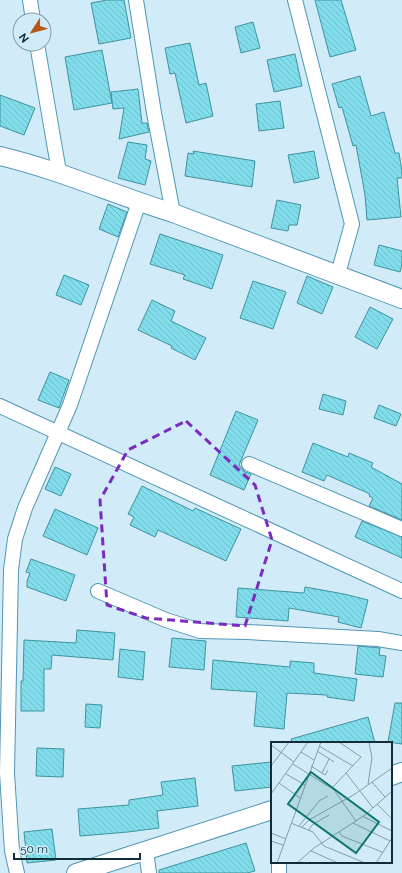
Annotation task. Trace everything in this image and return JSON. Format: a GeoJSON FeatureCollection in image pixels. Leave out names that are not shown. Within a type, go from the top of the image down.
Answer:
{"type":"FeatureCollection","features":[{"type":"Feature","properties":{"kind":"street"},"geometry":{"type":"LineString","coordinates":[[30,0],[32,12]]}},
{"type":"Feature","properties":{"kind":"street"},"geometry":{"type":"LineString","coordinates":[[136,0],[154,113],[173,213]]}},
{"type":"Feature","properties":{"kind":"street"},"geometry":{"type":"LineString","coordinates":[[295,0],[352,224],[338,274]]}},
{"type":"Feature","properties":{"kind":"street"},"geometry":{"type":"LineString","coordinates":[[38,52],[59,172]]}},
{"type":"Feature","properties":{"kind":"street"},"geometry":{"type":"LineString","coordinates":[[0,156],[27,162],[59,172],[338,274],[402,299]]}},
{"type":"Feature","properties":{"kind":"street"},"geometry":{"type":"LineString","coordinates":[[17,873],[12,851],[7,773],[5,601],[15,539],[25,508],[70,404],[138,202]]}},
{"type":"Feature","properties":{"kind":"street"},"geometry":{"type":"LineString","coordinates":[[0,406],[402,591]]}},
{"type":"Feature","properties":{"kind":"street"},"geometry":{"type":"LineString","coordinates":[[249,464],[402,529]]}},
{"type":"Feature","properties":{"kind":"street"},"geometry":{"type":"LineString","coordinates":[[98,591],[166,620],[200,631],[378,639],[402,643]]}},
{"type":"Feature","properties":{"kind":"street"},"geometry":{"type":"LineString","coordinates":[[392,776],[402,772]]}},
{"type":"Feature","properties":{"kind":"street"},"geometry":{"type":"LineString","coordinates":[[76,873],[271,810]]}},
{"type":"Feature","properties":{"kind":"street"},"geometry":{"type":"LineString","coordinates":[[146,851],[149,873]]}},
{"type":"Feature","properties":{"kind":"highlighted area"},"geometry":{"type":"Polygon","coordinates":[[[186,421],[255,485],[272,540],[245,626],[146,618],[107,605],[100,500],[128,450],[186,421]]]}},
{"type":"Feature","properties":{"kind":"building"},"geometry":{"type":"Polygon","coordinates":[[[107,0],[124,0],[131,38],[99,44],[91,3],[107,0]]]}},
{"type":"Feature","properties":{"kind":"building"},"geometry":{"type":"Polygon","coordinates":[[[315,0],[341,0],[356,50],[330,57],[315,0]]]}},
{"type":"Feature","properties":{"kind":"building"},"geometry":{"type":"Polygon","coordinates":[[[253,22],[260,48],[241,53],[235,27],[253,22]]]}},
{"type":"Feature","properties":{"kind":"building"},"geometry":{"type":"Polygon","coordinates":[[[190,43],[199,85],[206,83],[213,116],[186,123],[175,73],[170,74],[165,48],[190,43]]]}},
{"type":"Feature","properties":{"kind":"building"},"geometry":{"type":"Polygon","coordinates":[[[102,50],[112,103],[74,110],[65,57],[102,50]]]}},
{"type":"Feature","properties":{"kind":"building"},"geometry":{"type":"Polygon","coordinates":[[[295,54],[302,86],[274,92],[267,60],[295,54]]]}},
{"type":"Feature","properties":{"kind":"building"},"geometry":{"type":"Polygon","coordinates":[[[360,76],[371,116],[384,112],[395,153],[399,153],[402,178],[397,178],[401,217],[367,220],[365,195],[356,145],[353,146],[342,107],[339,108],[332,84],[360,76]]]}},
{"type":"Feature","properties":{"kind":"building"},"geometry":{"type":"Polygon","coordinates":[[[138,89],[142,123],[147,123],[149,132],[119,139],[124,108],[113,109],[111,92],[138,89]]]}},
{"type":"Feature","properties":{"kind":"building"},"geometry":{"type":"Polygon","coordinates":[[[0,95],[35,108],[24,135],[0,126],[0,95]]]}},
{"type":"Feature","properties":{"kind":"building"},"geometry":{"type":"Polygon","coordinates":[[[280,101],[284,128],[259,131],[256,104],[280,101]]]}},
{"type":"Feature","properties":{"kind":"building"},"geometry":{"type":"Polygon","coordinates":[[[128,142],[147,145],[145,159],[151,161],[145,185],[118,178],[128,142]]]}},
{"type":"Feature","properties":{"kind":"building"},"geometry":{"type":"Polygon","coordinates":[[[193,151],[255,161],[252,187],[185,176],[188,153],[194,154],[193,151]]]}},
{"type":"Feature","properties":{"kind":"building"},"geometry":{"type":"Polygon","coordinates":[[[314,151],[319,178],[294,183],[288,155],[314,151]]]}},
{"type":"Feature","properties":{"kind":"building"},"geometry":{"type":"Polygon","coordinates":[[[277,200],[301,205],[297,225],[289,225],[288,231],[271,228],[277,200]]]}},
{"type":"Feature","properties":{"kind":"building"},"geometry":{"type":"Polygon","coordinates":[[[108,204],[127,212],[118,237],[99,229],[108,204]]]}},
{"type":"Feature","properties":{"kind":"building"},"geometry":{"type":"Polygon","coordinates":[[[160,234],[223,255],[212,289],[183,279],[185,275],[150,264],[160,234]]]}},
{"type":"Feature","properties":{"kind":"building"},"geometry":{"type":"Polygon","coordinates":[[[379,245],[402,251],[402,264],[400,272],[374,265],[379,245]]]}},
{"type":"Feature","properties":{"kind":"building"},"geometry":{"type":"Polygon","coordinates":[[[64,275],[89,285],[81,305],[56,295],[64,275]]]}},
{"type":"Feature","properties":{"kind":"building"},"geometry":{"type":"Polygon","coordinates":[[[307,276],[333,287],[322,314],[297,303],[307,276]]]}},
{"type":"Feature","properties":{"kind":"building"},"geometry":{"type":"Polygon","coordinates":[[[253,281],[286,292],[273,329],[240,318],[253,281]]]}},
{"type":"Feature","properties":{"kind":"building"},"geometry":{"type":"Polygon","coordinates":[[[152,300],[175,311],[171,321],[206,338],[195,360],[171,348],[172,346],[138,330],[152,300]]]}},
{"type":"Feature","properties":{"kind":"building"},"geometry":{"type":"Polygon","coordinates":[[[370,307],[393,319],[377,349],[355,337],[370,307]]]}},
{"type":"Feature","properties":{"kind":"building"},"geometry":{"type":"Polygon","coordinates":[[[50,372],[69,380],[59,408],[38,400],[50,372]]]}},
{"type":"Feature","properties":{"kind":"building"},"geometry":{"type":"Polygon","coordinates":[[[323,394],[346,401],[343,415],[319,409],[323,394]]]}},
{"type":"Feature","properties":{"kind":"building"},"geometry":{"type":"Polygon","coordinates":[[[379,405],[401,414],[396,426],[374,418],[379,405]]]}},
{"type":"Feature","properties":{"kind":"building"},"geometry":{"type":"Polygon","coordinates":[[[236,411],[258,420],[239,465],[245,472],[251,474],[244,490],[210,475],[236,411]]]}},
{"type":"Feature","properties":{"kind":"building"},"geometry":{"type":"Polygon","coordinates":[[[313,443],[348,457],[349,453],[373,463],[371,467],[402,484],[402,520],[369,506],[373,498],[369,496],[370,494],[327,475],[324,481],[302,472],[313,443]]]}},
{"type":"Feature","properties":{"kind":"building"},"geometry":{"type":"Polygon","coordinates":[[[55,467],[71,474],[61,496],[45,489],[55,467]]]}},
{"type":"Feature","properties":{"kind":"building"},"geometry":{"type":"Polygon","coordinates":[[[142,486],[193,511],[195,508],[241,529],[226,561],[158,530],[155,537],[130,525],[134,517],[128,514],[142,486]]]}},
{"type":"Feature","properties":{"kind":"building"},"geometry":{"type":"Polygon","coordinates":[[[55,509],[98,528],[87,555],[43,536],[55,509]]]}},
{"type":"Feature","properties":{"kind":"building"},"geometry":{"type":"Polygon","coordinates":[[[362,521],[402,537],[402,558],[355,537],[362,521]]]}},
{"type":"Feature","properties":{"kind":"building"},"geometry":{"type":"Polygon","coordinates":[[[31,559],[75,575],[66,601],[27,587],[27,581],[30,573],[26,572],[31,559]]]}},
{"type":"Feature","properties":{"kind":"building"},"geometry":{"type":"Polygon","coordinates":[[[305,587],[368,600],[361,628],[338,622],[339,617],[289,608],[288,621],[236,617],[238,588],[304,593],[305,587]]]}},
{"type":"Feature","properties":{"kind":"building"},"geometry":{"type":"Polygon","coordinates":[[[77,630],[115,633],[113,660],[52,655],[51,669],[44,669],[44,711],[21,711],[21,681],[23,681],[24,640],[76,643],[77,630]]]}},
{"type":"Feature","properties":{"kind":"building"},"geometry":{"type":"Polygon","coordinates":[[[172,638],[206,641],[204,670],[169,667],[172,638]]]}},
{"type":"Feature","properties":{"kind":"building"},"geometry":{"type":"Polygon","coordinates":[[[358,646],[380,648],[379,655],[386,656],[383,677],[355,674],[358,646]]]}},
{"type":"Feature","properties":{"kind":"building"},"geometry":{"type":"Polygon","coordinates":[[[120,649],[145,652],[143,680],[118,677],[120,649]]]}},
{"type":"Feature","properties":{"kind":"building"},"geometry":{"type":"Polygon","coordinates":[[[213,660],[290,667],[290,661],[314,663],[314,673],[357,679],[354,701],[327,697],[327,695],[287,693],[284,729],[254,726],[257,692],[211,689],[213,660]]]}},
{"type":"Feature","properties":{"kind":"building"},"geometry":{"type":"Polygon","coordinates":[[[395,703],[402,703],[402,744],[388,742],[395,703]]]}},
{"type":"Feature","properties":{"kind":"building"},"geometry":{"type":"Polygon","coordinates":[[[86,704],[102,705],[100,728],[85,727],[86,704]]]}},
{"type":"Feature","properties":{"kind":"building"},"geometry":{"type":"Polygon","coordinates":[[[368,717],[375,742],[292,742],[291,739],[368,717]]]}},
{"type":"Feature","properties":{"kind":"building"},"geometry":{"type":"Polygon","coordinates":[[[37,748],[64,749],[63,777],[36,776],[37,748]]]}},
{"type":"Feature","properties":{"kind":"building"},"geometry":{"type":"Polygon","coordinates":[[[271,762],[271,787],[235,791],[232,766],[271,762]]]}},
{"type":"Feature","properties":{"kind":"building"},"geometry":{"type":"Polygon","coordinates":[[[195,778],[198,806],[157,811],[159,828],[80,836],[78,809],[129,805],[129,800],[163,795],[161,782],[195,778]]]}},
{"type":"Feature","properties":{"kind":"building"},"geometry":{"type":"Polygon","coordinates":[[[52,829],[56,860],[27,863],[24,832],[52,829]]]}},
{"type":"Feature","properties":{"kind":"building"},"geometry":{"type":"Polygon","coordinates":[[[246,843],[255,871],[247,873],[159,873],[159,870],[246,843]]]}}]}
